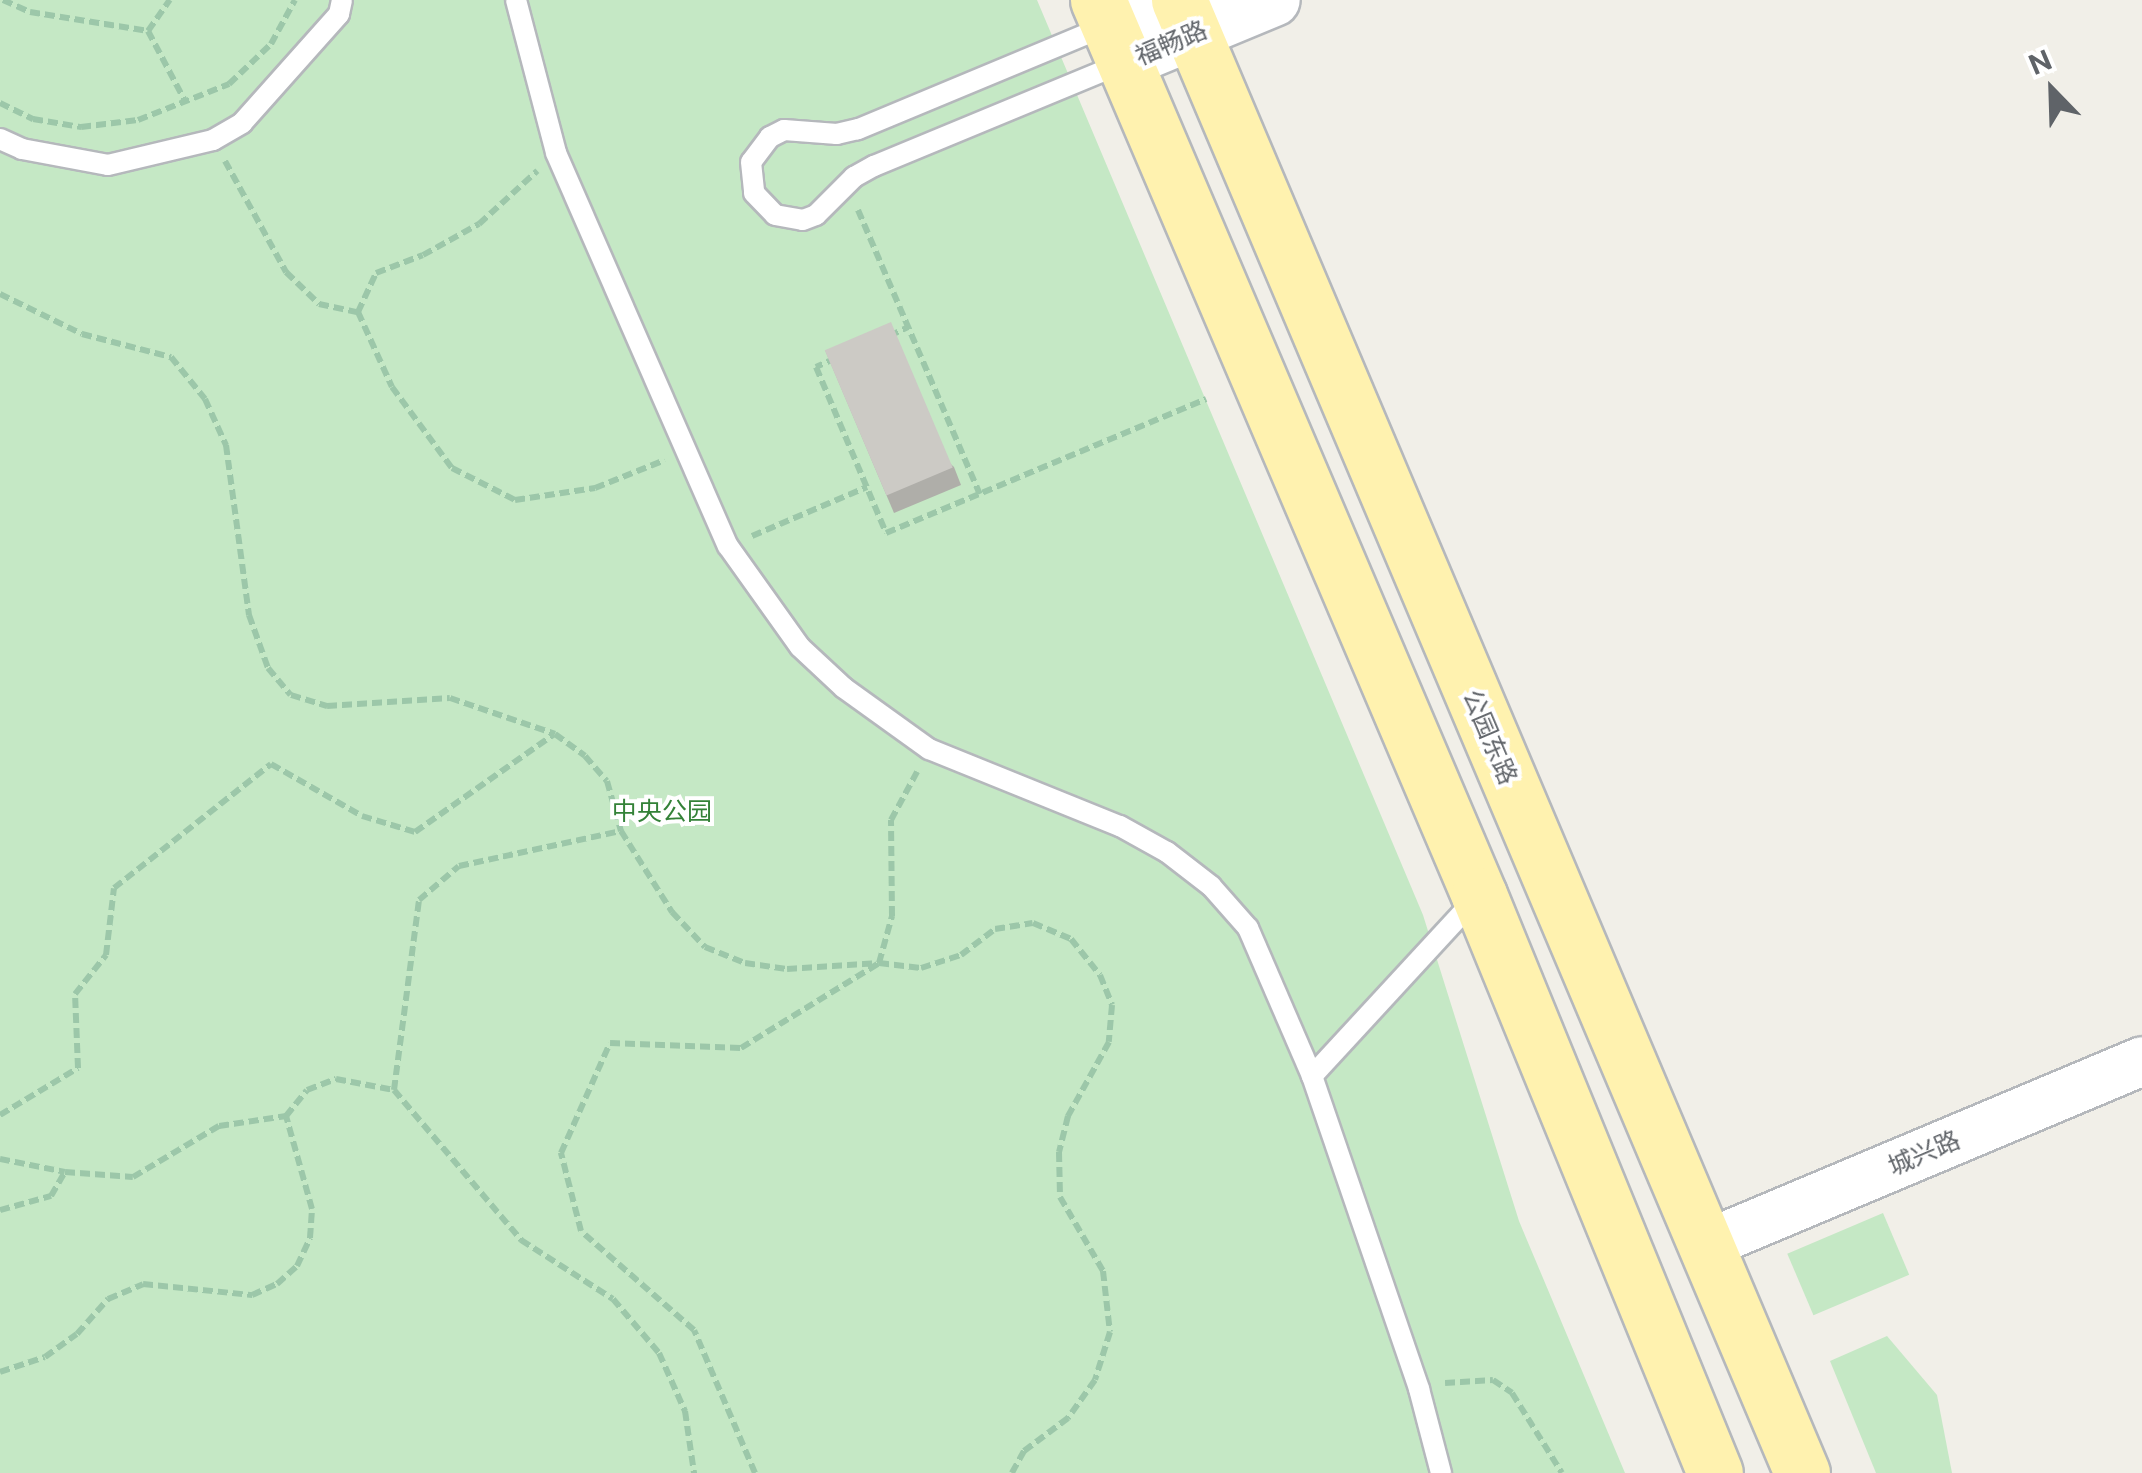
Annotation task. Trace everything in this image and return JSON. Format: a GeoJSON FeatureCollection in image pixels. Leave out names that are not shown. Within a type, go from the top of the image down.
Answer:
{"type":"FeatureCollection","features":[{"type":"Feature","properties":{"kind":"main road","name":"福畅路"},"geometry":{"type":"LineString","coordinates":[[1110,29],[1180,11],[1274,0]]}},
{"type":"Feature","properties":{"kind":"main road","name":"公园东路"},"geometry":{"type":"LineString","coordinates":[[1180,11],[1802,1473]]}},
{"type":"Feature","properties":{"kind":"main road"},"geometry":{"type":"LineString","coordinates":[[1110,29],[1479,895],[1715,1473]]}},
{"type":"Feature","properties":{"kind":"street","name":"城兴路"},"geometry":{"type":"LineString","coordinates":[[1706,1246],[2142,1061]]}},
{"type":"Feature","properties":{"kind":"lane"},"geometry":{"type":"LineString","coordinates":[[0,140],[22,149],[108,165],[213,140],[242,124],[338,14],[342,0]]}},
{"type":"Feature","properties":{"kind":"lane"},"geometry":{"type":"LineString","coordinates":[[516,0],[556,153],[690,450],[728,546],[800,647],[844,688],[930,749],[1120,826],[1167,852],[1211,886],[1248,928],[1312,1076],[1419,1389],[1441,1473]]}},
{"type":"Feature","properties":{"kind":"lane"},"geometry":{"type":"LineString","coordinates":[[1110,29],[847,183],[816,215],[788,220],[762,206],[754,193],[752,162],[770,136],[784,130],[837,134],[858,129],[1110,29]]}},
{"type":"Feature","properties":{"kind":"lane"},"geometry":{"type":"LineString","coordinates":[[1312,1076],[1479,895]]}},
{"type":"Feature","properties":{"kind":"path"},"geometry":{"type":"LineString","coordinates":[[3,0],[30,12],[148,31]]}},
{"type":"Feature","properties":{"kind":"path"},"geometry":{"type":"LineString","coordinates":[[148,31],[170,0]]}},
{"type":"Feature","properties":{"kind":"path"},"geometry":{"type":"LineString","coordinates":[[0,103],[33,119],[81,127],[138,120],[230,84],[270,44],[295,0]]}},
{"type":"Feature","properties":{"kind":"path"},"geometry":{"type":"LineString","coordinates":[[148,31],[184,99]]}},
{"type":"Feature","properties":{"kind":"path"},"geometry":{"type":"LineString","coordinates":[[213,140],[286,272],[319,304],[358,312]]}},
{"type":"Feature","properties":{"kind":"path"},"geometry":{"type":"LineString","coordinates":[[556,153],[478,224],[424,256],[376,273],[358,312],[392,387],[452,468],[515,500],[595,488],[690,450]]}},
{"type":"Feature","properties":{"kind":"path"},"geometry":{"type":"LineString","coordinates":[[847,183],[980,494]]}},
{"type":"Feature","properties":{"kind":"path"},"geometry":{"type":"LineString","coordinates":[[0,294],[82,334],[171,358],[205,399],[226,445],[249,615],[268,668],[290,695],[327,706],[450,698],[554,734],[585,756],[608,781],[621,831],[672,912],[704,947],[745,963],[787,969],[879,962],[921,968],[961,955],[995,929],[1033,923],[1071,939],[1100,975],[1112,1005],[1109,1042],[1068,1116],[1058,1152],[1060,1198],[1103,1271],[1110,1332],[1095,1380],[1068,1418],[1024,1450],[1012,1473]]}},
{"type":"Feature","properties":{"kind":"path"},"geometry":{"type":"LineString","coordinates":[[878,340],[908,328]]}},
{"type":"Feature","properties":{"kind":"path"},"geometry":{"type":"LineString","coordinates":[[847,354],[816,366],[886,534],[1206,399]]}},
{"type":"Feature","properties":{"kind":"path"},"geometry":{"type":"LineString","coordinates":[[728,546],[867,487]]}},
{"type":"Feature","properties":{"kind":"path"},"geometry":{"type":"LineString","coordinates":[[0,1115],[78,1068],[75,994],[106,955],[114,888],[271,764],[362,816],[414,832],[554,734]]}},
{"type":"Feature","properties":{"kind":"path"},"geometry":{"type":"LineString","coordinates":[[754,1473],[694,1330],[581,1231],[561,1153],[610,1043],[741,1048],[879,962],[892,916],[891,820],[930,749]]}},
{"type":"Feature","properties":{"kind":"path"},"geometry":{"type":"LineString","coordinates":[[394,1090],[419,900],[459,866],[621,831]]}},
{"type":"Feature","properties":{"kind":"path"},"geometry":{"type":"LineString","coordinates":[[0,1160],[65,1172],[133,1177],[219,1126],[286,1116],[307,1090],[336,1080],[394,1090],[521,1240],[612,1299],[658,1353],[685,1411],[694,1473]]}},
{"type":"Feature","properties":{"kind":"path"},"geometry":{"type":"LineString","coordinates":[[0,1372],[46,1358],[77,1334],[108,1299],[142,1284],[252,1296],[277,1284],[297,1266],[310,1238],[312,1208],[286,1116]]}},
{"type":"Feature","properties":{"kind":"path"},"geometry":{"type":"LineString","coordinates":[[0,1210],[50,1196],[65,1172]]}},
{"type":"Feature","properties":{"kind":"path"},"geometry":{"type":"LineString","coordinates":[[1419,1389],[1469,1378],[1493,1380],[1512,1393],[1562,1473]]}},
{"type":"Feature","properties":{"kind":"green space","name":"中央公园"},"geometry":{"type":"Polygon","coordinates":[[[0,0],[1037,0],[1423,915],[1519,1221],[1625,1473],[0,1473],[0,0]]]}},
{"type":"Feature","properties":{"kind":"green space"},"geometry":{"type":"Polygon","coordinates":[[[1883,1213],[1909,1275],[1813,1315],[1787,1254],[1883,1213]]]}},
{"type":"Feature","properties":{"kind":"green space"},"geometry":{"type":"Polygon","coordinates":[[[1887,1336],[1937,1395],[1952,1473],[1876,1473],[1830,1361],[1887,1336]]]}},
{"type":"Feature","properties":{"kind":"building"},"geometry":{"type":"Polygon","coordinates":[[[891,322],[953,467],[886,496],[825,350],[891,322]]]}}]}
